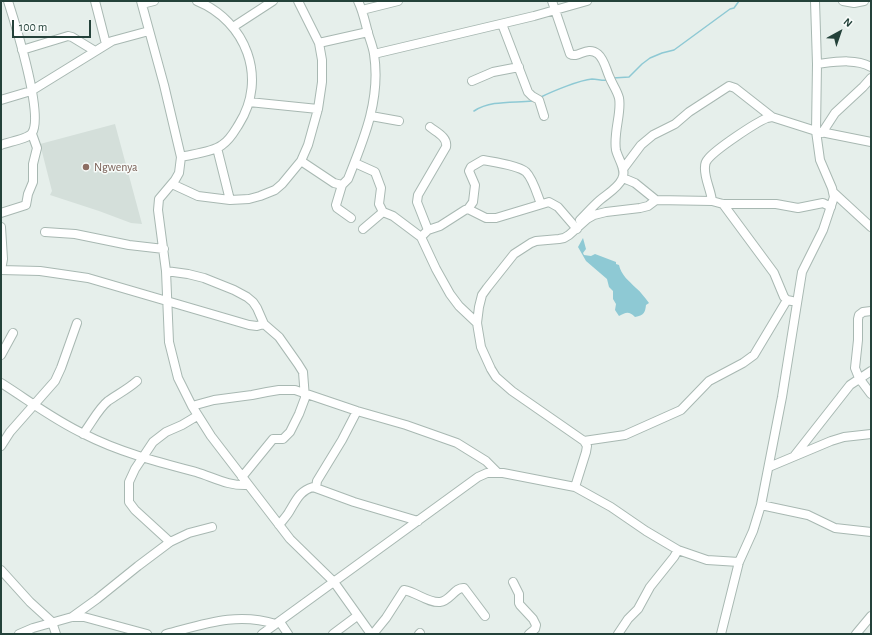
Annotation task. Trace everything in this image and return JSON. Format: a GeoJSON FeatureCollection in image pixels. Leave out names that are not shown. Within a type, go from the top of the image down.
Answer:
{"type":"FeatureCollection","features":[{"type":"Feature","properties":{"kind":"street"},"geometry":{"type":"LineString","coordinates":[[1,213],[26,205],[28,194],[33,182],[33,164],[37,148],[32,134],[34,129],[34,102],[22,50],[8,1]]}},
{"type":"Feature","properties":{"kind":"street"},"geometry":{"type":"LineString","coordinates":[[95,1],[106,44]]}},
{"type":"Feature","properties":{"kind":"street"},"geometry":{"type":"LineString","coordinates":[[154,1],[141,2],[181,158],[179,173],[162,195],[158,203],[158,220],[164,249],[166,271],[168,328],[172,355],[178,378],[197,416],[290,539],[328,574],[357,616],[372,634],[386,618],[404,590],[419,597],[440,602],[447,600],[460,589],[464,588],[485,616]]}},
{"type":"Feature","properties":{"kind":"street"},"geometry":{"type":"LineString","coordinates":[[181,158],[217,148],[232,136],[244,116],[249,102],[253,75],[241,40],[233,27],[222,16],[207,5],[197,1]]}},
{"type":"Feature","properties":{"kind":"street"},"geometry":{"type":"LineString","coordinates":[[233,27],[272,1]]}},
{"type":"Feature","properties":{"kind":"street"},"geometry":{"type":"LineString","coordinates":[[172,184],[198,196],[230,200],[250,199],[275,190],[300,161],[308,145],[318,109],[322,82],[322,60],[319,43],[298,1]]}},
{"type":"Feature","properties":{"kind":"street"},"geometry":{"type":"LineString","coordinates":[[351,218],[337,208],[336,205],[342,185],[348,179],[365,136],[371,116],[375,86],[374,54],[362,10],[358,1]]}},
{"type":"Feature","properties":{"kind":"street"},"geometry":{"type":"LineString","coordinates":[[362,10],[398,1]]}},
{"type":"Feature","properties":{"kind":"street"},"geometry":{"type":"LineString","coordinates":[[552,1],[570,54],[574,56],[588,50],[601,56],[620,101],[615,139],[623,178],[614,189],[599,201],[579,221],[577,229]]}},
{"type":"Feature","properties":{"kind":"street"},"geometry":{"type":"LineString","coordinates":[[374,54],[502,24],[587,1]]}},
{"type":"Feature","properties":{"kind":"street"},"geometry":{"type":"LineString","coordinates":[[815,1],[820,160],[834,193],[870,226]]}},
{"type":"Feature","properties":{"kind":"street"},"geometry":{"type":"LineString","coordinates":[[843,1],[854,3],[864,1]]}},
{"type":"Feature","properties":{"kind":"street"},"geometry":{"type":"LineString","coordinates":[[502,24],[520,67],[528,92],[538,99],[544,116]]}},
{"type":"Feature","properties":{"kind":"street"},"geometry":{"type":"LineString","coordinates":[[1,100],[31,91],[95,50],[112,41],[149,31]]}},
{"type":"Feature","properties":{"kind":"street"},"geometry":{"type":"LineString","coordinates":[[319,43],[368,32]]}},
{"type":"Feature","properties":{"kind":"street"},"geometry":{"type":"LineString","coordinates":[[22,50],[68,36],[95,50]]}},
{"type":"Feature","properties":{"kind":"street"},"geometry":{"type":"LineString","coordinates":[[817,64],[837,62],[860,63],[871,67]]}},
{"type":"Feature","properties":{"kind":"street"},"geometry":{"type":"LineString","coordinates":[[472,81],[492,72],[520,67]]}},
{"type":"Feature","properties":{"kind":"street"},"geometry":{"type":"LineString","coordinates":[[819,132],[835,113],[863,88],[871,78]]}},
{"type":"Feature","properties":{"kind":"street"},"geometry":{"type":"LineString","coordinates":[[622,169],[641,145],[658,131],[675,124],[689,112],[729,86],[735,88],[772,117],[819,132],[871,142]]}},
{"type":"Feature","properties":{"kind":"street"},"geometry":{"type":"LineString","coordinates":[[249,102],[318,109]]}},
{"type":"Feature","properties":{"kind":"street"},"geometry":{"type":"LineString","coordinates":[[371,116],[399,121]]}},
{"type":"Feature","properties":{"kind":"street"},"geometry":{"type":"LineString","coordinates":[[712,201],[711,191],[706,177],[706,160],[712,154],[762,120],[772,117]]}},
{"type":"Feature","properties":{"kind":"street"},"geometry":{"type":"LineString","coordinates":[[428,230],[417,202],[418,195],[446,147],[445,140],[442,136],[430,127]]}},
{"type":"Feature","properties":{"kind":"street"},"geometry":{"type":"LineString","coordinates":[[1,145],[32,134]]}},
{"type":"Feature","properties":{"kind":"street"},"geometry":{"type":"LineString","coordinates":[[217,148],[230,200]]}},
{"type":"Feature","properties":{"kind":"street"},"geometry":{"type":"LineString","coordinates":[[421,237],[428,230],[440,226],[468,209],[472,202],[475,185],[469,170],[483,160],[507,165],[525,172],[541,204]]}},
{"type":"Feature","properties":{"kind":"street"},"geometry":{"type":"LineString","coordinates":[[300,161],[334,184],[342,185]]}},
{"type":"Feature","properties":{"kind":"street"},"geometry":{"type":"LineString","coordinates":[[354,163],[375,172],[382,188],[379,204],[383,212],[393,216],[421,237],[450,294],[459,306],[476,323]]}},
{"type":"Feature","properties":{"kind":"street"},"geometry":{"type":"LineString","coordinates":[[623,178],[635,183],[656,200]]}},
{"type":"Feature","properties":{"kind":"street"},"geometry":{"type":"LineString","coordinates":[[721,634],[739,562],[745,550],[761,505],[782,397],[802,272],[823,230],[834,193]]}},
{"type":"Feature","properties":{"kind":"street"},"geometry":{"type":"LineString","coordinates":[[575,487],[586,452],[584,441],[512,391],[496,377],[480,347],[476,323],[482,295],[518,251],[536,241],[564,238],[594,215],[640,208],[648,206],[656,200],[712,201],[723,204],[776,204],[798,208],[823,203],[831,207]]}},
{"type":"Feature","properties":{"kind":"street"},"geometry":{"type":"LineString","coordinates":[[468,209],[486,218],[496,218],[549,202],[553,204],[577,229]]}},
{"type":"Feature","properties":{"kind":"street"},"geometry":{"type":"LineString","coordinates":[[723,204],[774,273],[781,291],[787,300],[796,302]]}},
{"type":"Feature","properties":{"kind":"street"},"geometry":{"type":"LineString","coordinates":[[364,229],[383,212]]}},
{"type":"Feature","properties":{"kind":"street"},"geometry":{"type":"LineString","coordinates":[[1,227],[3,259],[1,270],[40,271],[88,278],[249,325],[257,326],[264,324]]}},
{"type":"Feature","properties":{"kind":"street"},"geometry":{"type":"LineString","coordinates":[[45,232],[75,234],[164,249]]}},
{"type":"Feature","properties":{"kind":"street"},"geometry":{"type":"LineString","coordinates":[[166,271],[196,276],[240,294],[253,302],[264,324],[279,337],[303,372],[305,398],[290,432],[283,439],[273,439],[242,477]]}},
{"type":"Feature","properties":{"kind":"street"},"geometry":{"type":"LineString","coordinates":[[584,441],[625,435],[682,410],[709,381],[743,363],[754,355],[787,300]]}},
{"type":"Feature","properties":{"kind":"street"},"geometry":{"type":"LineString","coordinates":[[871,310],[863,312],[859,315],[855,368],[859,378],[871,394]]}},
{"type":"Feature","properties":{"kind":"street"},"geometry":{"type":"LineString","coordinates":[[1,446],[10,432],[55,381],[77,323]]}},
{"type":"Feature","properties":{"kind":"street"},"geometry":{"type":"LineString","coordinates":[[1,355],[13,333]]}},
{"type":"Feature","properties":{"kind":"street"},"geometry":{"type":"LineString","coordinates":[[795,455],[850,385],[871,371]]}},
{"type":"Feature","properties":{"kind":"street"},"geometry":{"type":"LineString","coordinates":[[83,434],[107,402],[137,381]]}},
{"type":"Feature","properties":{"kind":"street"},"geometry":{"type":"LineString","coordinates":[[1,383],[33,405],[83,434],[122,450],[232,485],[248,485]]}},
{"type":"Feature","properties":{"kind":"street"},"geometry":{"type":"LineString","coordinates":[[192,406],[214,400],[279,390],[295,390],[357,411],[406,425],[457,443],[486,461],[497,472]]}},
{"type":"Feature","properties":{"kind":"street"},"geometry":{"type":"LineString","coordinates":[[316,488],[317,482],[357,411]]}},
{"type":"Feature","properties":{"kind":"street"},"geometry":{"type":"LineString","coordinates":[[170,542],[135,510],[129,502],[129,482],[154,442],[166,432],[197,416]]}},
{"type":"Feature","properties":{"kind":"street"},"geometry":{"type":"LineString","coordinates":[[769,467],[831,441],[844,437],[871,434]]}},
{"type":"Feature","properties":{"kind":"street"},"geometry":{"type":"LineString","coordinates":[[262,634],[478,477],[487,473],[497,472],[566,484],[575,487],[611,506],[646,531],[678,550],[707,560],[739,562]]}},
{"type":"Feature","properties":{"kind":"street"},"geometry":{"type":"LineString","coordinates":[[279,525],[299,494],[308,488],[313,487],[354,502],[418,521]]}},
{"type":"Feature","properties":{"kind":"street"},"geometry":{"type":"LineString","coordinates":[[761,505],[808,515],[835,528],[871,532]]}},
{"type":"Feature","properties":{"kind":"street"},"geometry":{"type":"LineString","coordinates":[[72,617],[170,542],[189,533],[212,528]]}},
{"type":"Feature","properties":{"kind":"street"},"geometry":{"type":"LineString","coordinates":[[618,634],[620,629],[638,609],[650,587],[670,563],[678,550]]}},
{"type":"Feature","properties":{"kind":"street"},"geometry":{"type":"LineString","coordinates":[[1,570],[30,602],[52,622],[56,634]]}},
{"type":"Feature","properties":{"kind":"street"},"geometry":{"type":"LineString","coordinates":[[513,582],[519,594],[519,603],[533,619],[536,625],[535,629],[529,634]]}},
{"type":"Feature","properties":{"kind":"street"},"geometry":{"type":"LineString","coordinates":[[333,634],[357,616]]}},
{"type":"Feature","properties":{"kind":"street"},"geometry":{"type":"LineString","coordinates":[[856,634],[871,616]]}},
{"type":"Feature","properties":{"kind":"street"},"geometry":{"type":"LineString","coordinates":[[19,634],[52,622],[72,617],[89,618],[104,624],[147,634]]}},
{"type":"Feature","properties":{"kind":"street"},"geometry":{"type":"LineString","coordinates":[[166,634],[221,620],[232,619],[254,619],[278,623],[288,634]]}},
{"type":"Feature","properties":{"kind":"shaded area","name":"Ngwenya"},"geometry":{"type":"Polygon","coordinates":[[[115,124],[142,224],[131,223],[50,195],[52,191],[40,144],[115,124]]]}},
{"type":"Feature","properties":{"kind":"water"},"geometry":{"type":"Polygon","coordinates":[[[583,238],[586,249],[583,253],[584,255],[591,256],[595,254],[616,262],[626,278],[640,291],[649,303],[646,305],[642,314],[635,317],[627,313],[619,316],[615,310],[616,304],[613,299],[613,291],[609,287],[607,279],[586,261],[578,247],[583,238]]]}},
{"type":"Feature","properties":{"kind":"waterway"},"geometry":{"type":"LineString","coordinates":[[613,78],[629,77],[650,58],[674,50],[730,9],[734,8],[739,1]]}},
{"type":"Feature","properties":{"kind":"waterway"},"geometry":{"type":"LineString","coordinates":[[541,97],[581,81],[592,79],[608,80]]}},
{"type":"Feature","properties":{"kind":"waterway"},"geometry":{"type":"LineString","coordinates":[[474,111],[488,105],[532,101]]}},
{"type":"Feature","properties":{"kind":"place","name":"Ngwenya"},"geometry":{"type":"Point","coordinates":[86,167]}}]}
